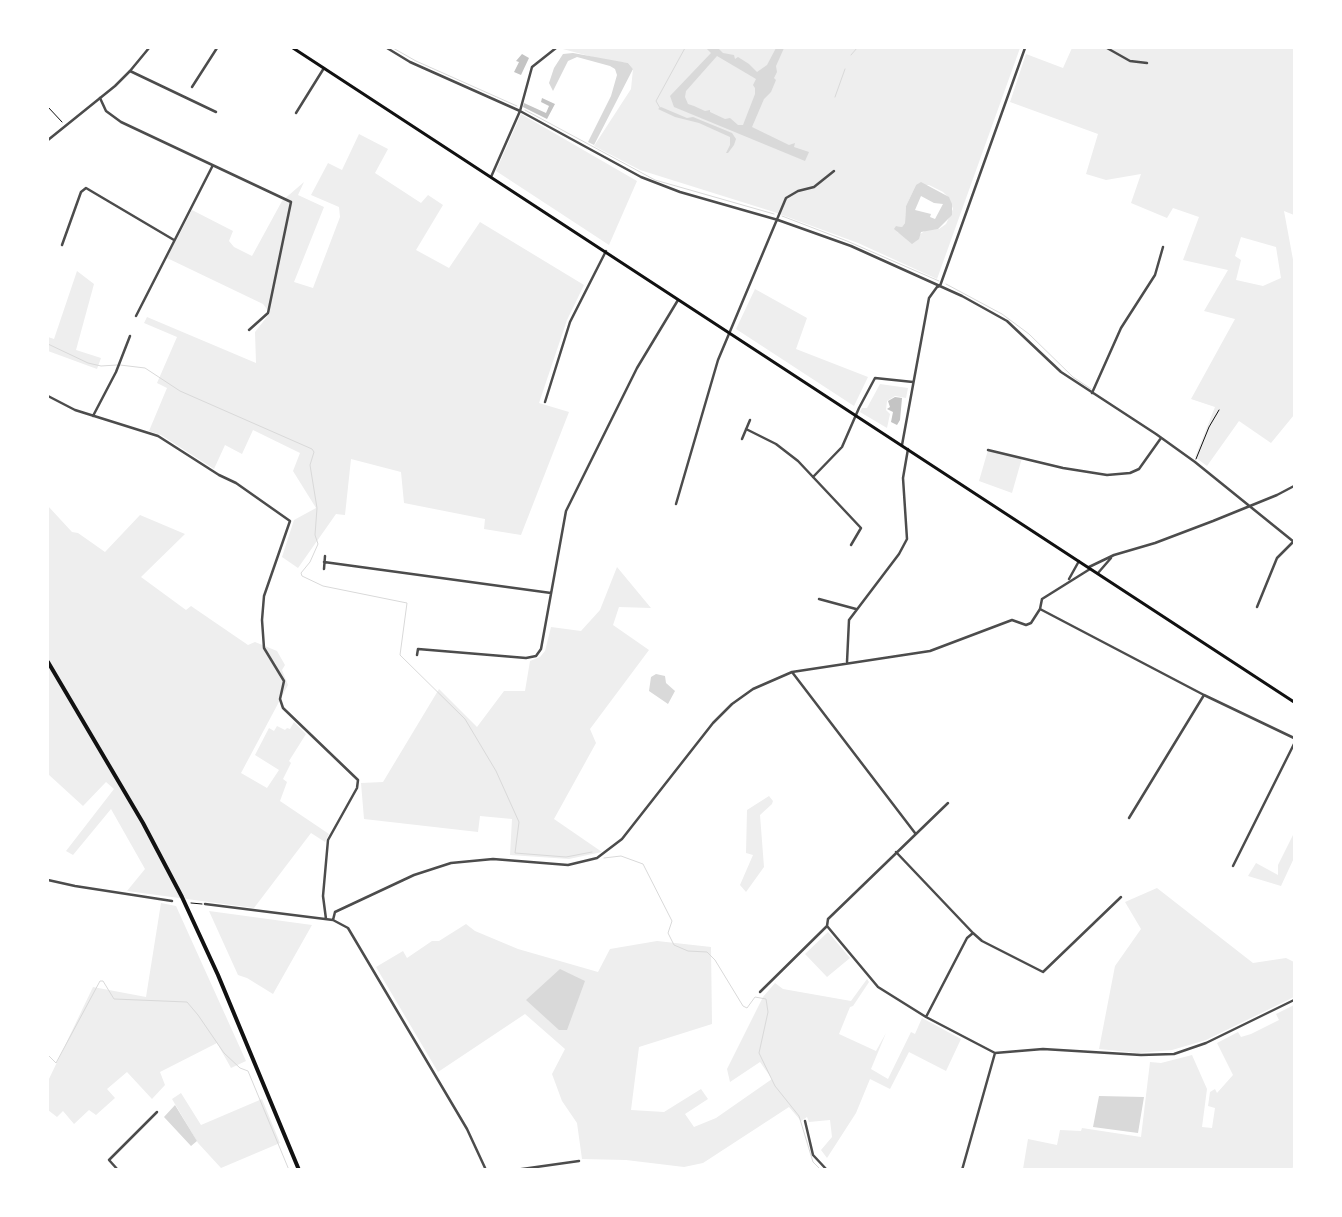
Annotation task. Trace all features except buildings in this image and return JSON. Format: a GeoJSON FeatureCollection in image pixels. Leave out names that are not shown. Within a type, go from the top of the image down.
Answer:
{"type":"FeatureCollection","features":[{"type":"Feature","properties":{"kind":"main road"},"geometry":{"type":"LineString","coordinates":[[293,48],[1294,702]]}},
{"type":"Feature","properties":{"kind":"main road"},"geometry":{"type":"LineString","coordinates":[[48,662],[143,823],[182,897],[218,975],[301,1170]]}},
{"type":"Feature","properties":{"kind":"street"},"geometry":{"type":"LineString","coordinates":[[48,140],[130,71],[149,48]]}},
{"type":"Feature","properties":{"kind":"street"},"geometry":{"type":"LineString","coordinates":[[192,87],[217,48]]}},
{"type":"Feature","properties":{"kind":"street"},"geometry":{"type":"LineString","coordinates":[[387,48],[410,62],[520,111],[641,177],[680,192],[778,220],[851,246],[962,296],[1007,321],[1061,372],[1195,462],[1294,541],[1277,558],[1257,607]]}},
{"type":"Feature","properties":{"kind":"street"},"geometry":{"type":"LineString","coordinates":[[491,176],[520,111],[532,67],[556,48]]}},
{"type":"Feature","properties":{"kind":"street"},"geometry":{"type":"LineString","coordinates":[[902,445],[929,298],[936,287],[940,286],[1025,48]]}},
{"type":"Feature","properties":{"kind":"street"},"geometry":{"type":"LineString","coordinates":[[1107,48],[1130,61],[1148,63]]}},
{"type":"Feature","properties":{"kind":"street"},"geometry":{"type":"LineString","coordinates":[[296,113],[324,68]]}},
{"type":"Feature","properties":{"kind":"street"},"geometry":{"type":"LineString","coordinates":[[130,71],[216,112]]}},
{"type":"Feature","properties":{"kind":"street"},"geometry":{"type":"LineString","coordinates":[[100,98],[106,111],[121,122],[291,202],[268,312],[249,330]]}},
{"type":"Feature","properties":{"kind":"street"},"geometry":{"type":"LineString","coordinates":[[136,316],[213,164]]}},
{"type":"Feature","properties":{"kind":"street"},"geometry":{"type":"LineString","coordinates":[[676,504],[718,360],[786,198],[798,191],[814,187],[834,171]]}},
{"type":"Feature","properties":{"kind":"street"},"geometry":{"type":"LineString","coordinates":[[62,245],[81,192],[86,188],[174,240]]}},
{"type":"Feature","properties":{"kind":"street"},"geometry":{"type":"LineString","coordinates":[[1092,393],[1121,328],[1155,275],[1162,247]]}},
{"type":"Feature","properties":{"kind":"street"},"geometry":{"type":"LineString","coordinates":[[545,402],[570,322],[606,252]]}},
{"type":"Feature","properties":{"kind":"street"},"geometry":{"type":"LineString","coordinates":[[417,655],[418,649],[526,658],[536,656],[541,649],[566,511],[573,493],[637,368],[678,299]]}},
{"type":"Feature","properties":{"kind":"street"},"geometry":{"type":"LineString","coordinates":[[93,416],[116,372],[130,336]]}},
{"type":"Feature","properties":{"kind":"street"},"geometry":{"type":"LineString","coordinates":[[813,477],[842,447],[859,408],[876,378],[913,382]]}},
{"type":"Feature","properties":{"kind":"street"},"geometry":{"type":"LineString","coordinates":[[48,396],[63,406],[158,436],[219,475],[236,483],[290,521],[264,596],[262,620],[264,648],[284,681],[280,699],[283,708],[358,780],[357,788],[328,840],[323,896],[326,919]]}},
{"type":"Feature","properties":{"kind":"street"},"geometry":{"type":"LineString","coordinates":[[742,439],[750,420]]}},
{"type":"Feature","properties":{"kind":"street"},"geometry":{"type":"LineString","coordinates":[[746,429],[776,444],[798,460],[861,528],[851,545]]}},
{"type":"Feature","properties":{"kind":"street"},"geometry":{"type":"LineString","coordinates":[[988,450],[1063,468],[1114,475],[1130,473],[1139,469],[1161,438]]}},
{"type":"Feature","properties":{"kind":"street"},"geometry":{"type":"LineString","coordinates":[[848,663],[848,624],[856,610],[899,554],[907,539],[903,478],[908,449]]}},
{"type":"Feature","properties":{"kind":"street"},"geometry":{"type":"LineString","coordinates":[[333,920],[334,912],[414,875],[451,863],[492,859],[568,865],[597,858],[622,839],[726,709],[753,689],[792,672],[930,651],[1012,620],[1026,625],[1031,624],[1040,609],[1042,599],[1089,568],[1114,555],[1155,543],[1294,486]]}},
{"type":"Feature","properties":{"kind":"street"},"geometry":{"type":"LineString","coordinates":[[1098,573],[1114,555]]}},
{"type":"Feature","properties":{"kind":"street"},"geometry":{"type":"LineString","coordinates":[[324,568],[326,556]]}},
{"type":"Feature","properties":{"kind":"street"},"geometry":{"type":"LineString","coordinates":[[1068,581],[1079,561]]}},
{"type":"Feature","properties":{"kind":"street"},"geometry":{"type":"LineString","coordinates":[[324,562],[551,593]]}},
{"type":"Feature","properties":{"kind":"street"},"geometry":{"type":"LineString","coordinates":[[818,599],[856,610]]}},
{"type":"Feature","properties":{"kind":"street"},"geometry":{"type":"LineString","coordinates":[[1040,609],[1204,695],[1294,738]]}},
{"type":"Feature","properties":{"kind":"street"},"geometry":{"type":"LineString","coordinates":[[792,672],[915,833]]}},
{"type":"Feature","properties":{"kind":"street"},"geometry":{"type":"LineString","coordinates":[[1129,818],[1204,695]]}},
{"type":"Feature","properties":{"kind":"street"},"geometry":{"type":"LineString","coordinates":[[1233,866],[1294,744]]}},
{"type":"Feature","properties":{"kind":"street"},"geometry":{"type":"LineString","coordinates":[[760,992],[827,926],[828,919],[948,803]]}},
{"type":"Feature","properties":{"kind":"street"},"geometry":{"type":"LineString","coordinates":[[896,852],[982,942],[1043,972],[1121,897]]}},
{"type":"Feature","properties":{"kind":"street"},"geometry":{"type":"LineString","coordinates":[[48,880],[172,901]]}},
{"type":"Feature","properties":{"kind":"street"},"geometry":{"type":"LineString","coordinates":[[205,904],[333,920],[342,924],[352,934],[467,1129],[486,1170]]}},
{"type":"Feature","properties":{"kind":"street"},"geometry":{"type":"LineString","coordinates":[[827,926],[873,982],[926,1017],[995,1053],[1042,1049],[1141,1055],[1174,1054],[1206,1043],[1294,1000]]}},
{"type":"Feature","properties":{"kind":"street"},"geometry":{"type":"LineString","coordinates":[[926,1017],[967,938],[973,933]]}},
{"type":"Feature","properties":{"kind":"street"},"geometry":{"type":"LineString","coordinates":[[962,1170],[995,1053]]}},
{"type":"Feature","properties":{"kind":"street"},"geometry":{"type":"LineString","coordinates":[[118,1170],[109,1160],[157,1112]]}},
{"type":"Feature","properties":{"kind":"street"},"geometry":{"type":"LineString","coordinates":[[805,1120],[813,1155],[827,1170]]}},
{"type":"Feature","properties":{"kind":"street"},"geometry":{"type":"LineString","coordinates":[[515,1170],[579,1161]]}},
{"type":"Feature","properties":{"kind":"path"},"geometry":{"type":"LineString","coordinates":[[48,107],[65,126]]}},
{"type":"Feature","properties":{"kind":"path"},"geometry":{"type":"LineString","coordinates":[[1195,462],[1209,427],[1219,410]]}},
{"type":"Feature","properties":{"kind":"shaded area"},"geometry":{"type":"Polygon","coordinates":[[[559,48],[1020,48],[937,279],[858,243],[774,212],[640,170],[594,146],[631,89],[633,69],[628,63],[604,60],[559,48]],[[916,185],[906,206],[905,223],[902,227],[896,226],[897,232],[904,235],[919,235],[926,230],[939,229],[946,224],[953,209],[949,198],[943,192],[929,185],[916,185]]]}},
{"type":"Feature","properties":{"kind":"shaded area"},"geometry":{"type":"Polygon","coordinates":[[[706,48],[718,48],[723,53],[734,55],[735,59],[738,57],[757,72],[767,65],[776,48],[784,48],[776,66],[777,72],[774,78],[776,80],[771,92],[764,99],[752,127],[789,145],[795,143],[794,147],[809,152],[805,161],[674,107],[670,96],[711,53],[706,48]],[[717,56],[686,91],[685,97],[688,104],[705,111],[710,110],[710,112],[725,119],[730,118],[738,125],[743,125],[755,94],[753,85],[756,79],[717,56]]]}},
{"type":"Feature","properties":{"kind":"shaded area"},"geometry":{"type":"Polygon","coordinates":[[[1072,48],[1294,48],[1294,215],[1284,211],[1294,265],[1294,415],[1271,443],[1239,421],[1207,466],[1195,457],[1215,407],[1191,399],[1235,319],[1204,311],[1228,270],[1183,260],[1199,217],[1173,208],[1167,218],[1131,203],[1141,174],[1106,180],[1086,174],[1098,134],[1010,102],[1026,54],[1063,68],[1072,48]],[[1241,237],[1235,256],[1241,260],[1236,280],[1263,286],[1281,278],[1276,247],[1241,237]]]}},
{"type":"Feature","properties":{"kind":"shaded area"},"geometry":{"type":"Polygon","coordinates":[[[573,53],[628,63],[633,69],[594,145],[588,142],[611,96],[617,75],[615,69],[610,66],[577,57],[568,61],[553,91],[549,83],[554,68],[563,54],[573,53]]]}},
{"type":"Feature","properties":{"kind":"shaded area"},"geometry":{"type":"Polygon","coordinates":[[[661,107],[687,118],[693,117],[732,133],[736,139],[734,145],[726,153],[730,145],[730,137],[699,123],[675,117],[658,109],[661,107]]]}},
{"type":"Feature","properties":{"kind":"shaded area"},"geometry":{"type":"Polygon","coordinates":[[[521,114],[637,181],[609,245],[496,171],[521,114]]]}},
{"type":"Feature","properties":{"kind":"shaded area"},"geometry":{"type":"Polygon","coordinates":[[[359,134],[388,149],[375,173],[421,203],[428,195],[443,205],[416,250],[449,268],[480,222],[584,285],[567,320],[539,403],[569,412],[521,535],[484,529],[485,519],[404,503],[401,472],[351,459],[345,515],[336,514],[298,568],[282,557],[294,520],[316,508],[293,471],[300,453],[253,430],[242,454],[225,445],[214,469],[161,435],[149,431],[167,388],[157,383],[177,337],[144,323],[147,317],[256,363],[255,332],[270,313],[263,304],[167,258],[192,210],[233,231],[229,241],[234,247],[252,256],[282,201],[304,182],[298,195],[324,207],[294,282],[313,288],[340,217],[339,207],[311,195],[328,163],[342,170],[359,134]]]}},
{"type":"Feature","properties":{"kind":"shaded area"},"geometry":{"type":"Polygon","coordinates":[[[921,182],[949,197],[952,204],[952,215],[938,229],[921,232],[919,239],[912,244],[894,229],[896,226],[902,227],[905,223],[906,206],[916,185],[921,182]],[[921,196],[915,210],[931,214],[930,217],[935,219],[943,204],[934,203],[921,196]]]}},
{"type":"Feature","properties":{"kind":"shaded area"},"geometry":{"type":"Polygon","coordinates":[[[77,271],[94,284],[76,350],[101,358],[97,369],[48,351],[48,337],[54,339],[77,271]]]}},
{"type":"Feature","properties":{"kind":"shaded area"},"geometry":{"type":"Polygon","coordinates":[[[755,289],[807,318],[796,349],[868,377],[854,406],[736,329],[755,289]]]}},
{"type":"Feature","properties":{"kind":"shaded area"},"geometry":{"type":"Polygon","coordinates":[[[880,384],[908,388],[906,398],[895,396],[887,401],[886,410],[890,414],[887,428],[860,412],[862,408],[867,408],[880,384]]]}},
{"type":"Feature","properties":{"kind":"shaded area"},"geometry":{"type":"Polygon","coordinates":[[[988,450],[1022,458],[1012,493],[979,481],[988,450]]]}},
{"type":"Feature","properties":{"kind":"shaded area"},"geometry":{"type":"Polygon","coordinates":[[[48,506],[72,532],[78,533],[105,552],[140,515],[185,534],[141,577],[186,610],[191,606],[248,645],[255,642],[277,651],[285,665],[282,670],[288,685],[241,773],[267,788],[279,770],[255,755],[269,728],[274,731],[277,726],[285,730],[287,728],[290,729],[294,722],[306,734],[289,761],[291,763],[283,779],[287,782],[280,801],[329,834],[325,842],[311,833],[254,908],[127,891],[145,869],[111,809],[73,855],[66,851],[114,789],[106,782],[83,806],[48,774],[48,506]]]}},
{"type":"Feature","properties":{"kind":"shaded area"},"geometry":{"type":"Polygon","coordinates":[[[617,567],[651,608],[619,607],[613,625],[649,650],[590,729],[596,743],[554,819],[602,852],[569,859],[510,855],[512,819],[480,816],[478,832],[364,819],[361,783],[383,782],[439,689],[477,727],[504,691],[525,691],[530,661],[540,657],[545,651],[551,627],[581,631],[600,610],[617,567]]]}},
{"type":"Feature","properties":{"kind":"shaded area"},"geometry":{"type":"Polygon","coordinates":[[[656,674],[665,676],[666,683],[675,691],[668,704],[649,691],[651,677],[656,674]]]}},
{"type":"Feature","properties":{"kind":"shaded area"},"geometry":{"type":"Polygon","coordinates":[[[769,796],[773,801],[772,804],[760,815],[764,867],[746,892],[740,885],[753,855],[746,853],[747,810],[769,796]]]}},
{"type":"Feature","properties":{"kind":"shaded area"},"geometry":{"type":"Polygon","coordinates":[[[1293,835],[1294,858],[1281,886],[1248,876],[1256,863],[1278,875],[1278,865],[1293,835]]]}},
{"type":"Feature","properties":{"kind":"shaded area"},"geometry":{"type":"Polygon","coordinates":[[[1157,888],[1253,963],[1286,958],[1294,962],[1294,997],[1206,1040],[1172,1050],[1138,1053],[1099,1049],[1115,966],[1141,929],[1125,902],[1157,888]]]}},
{"type":"Feature","properties":{"kind":"shaded area"},"geometry":{"type":"Polygon","coordinates":[[[161,903],[176,906],[246,1061],[231,1068],[217,1043],[160,1072],[165,1085],[152,1099],[127,1072],[107,1089],[115,1098],[96,1115],[89,1110],[74,1124],[63,1111],[57,1117],[48,1110],[48,1081],[93,987],[146,997],[161,903]]]}},
{"type":"Feature","properties":{"kind":"shaded area"},"geometry":{"type":"Polygon","coordinates":[[[209,911],[312,925],[273,994],[247,978],[238,975],[209,911]]]}},
{"type":"Feature","properties":{"kind":"shaded area"},"geometry":{"type":"Polygon","coordinates":[[[466,924],[475,931],[518,949],[598,972],[610,949],[657,941],[711,947],[712,1024],[639,1047],[631,1110],[664,1112],[701,1089],[708,1099],[685,1114],[694,1127],[716,1118],[772,1079],[760,1062],[730,1082],[727,1069],[763,997],[775,983],[783,989],[851,1001],[867,979],[869,982],[853,1006],[850,1007],[839,1034],[876,1051],[886,1033],[871,1069],[888,1079],[911,1032],[915,1034],[922,1018],[961,1039],[946,1071],[909,1052],[890,1089],[870,1079],[856,1113],[827,1158],[821,1150],[832,1137],[830,1120],[809,1122],[807,1117],[801,1121],[789,1107],[703,1163],[684,1167],[626,1160],[582,1159],[577,1123],[562,1101],[552,1074],[565,1049],[525,1014],[438,1072],[376,967],[403,951],[407,958],[432,941],[439,941],[466,924]]]}},
{"type":"Feature","properties":{"kind":"shaded area"},"geometry":{"type":"Polygon","coordinates":[[[828,932],[850,958],[827,977],[805,954],[828,932]]]}},
{"type":"Feature","properties":{"kind":"shaded area"},"geometry":{"type":"Polygon","coordinates":[[[560,969],[585,981],[567,1030],[559,1030],[526,1000],[560,969]]]}},
{"type":"Feature","properties":{"kind":"shaded area"},"geometry":{"type":"Polygon","coordinates":[[[1294,1005],[1294,1165],[1292,1169],[1023,1169],[1028,1139],[1057,1145],[1060,1130],[1081,1131],[1082,1128],[1141,1137],[1150,1062],[1161,1063],[1192,1055],[1207,1089],[1202,1127],[1212,1128],[1215,1108],[1208,1106],[1210,1092],[1215,1089],[1217,1093],[1233,1075],[1217,1043],[1238,1032],[1241,1037],[1251,1034],[1279,1020],[1276,1014],[1294,1005]]]}},
{"type":"Feature","properties":{"kind":"shaded area"},"geometry":{"type":"Polygon","coordinates":[[[181,1093],[201,1125],[262,1099],[280,1143],[221,1168],[198,1143],[172,1099],[181,1093]]]}},
{"type":"Feature","properties":{"kind":"shaded area"},"geometry":{"type":"Polygon","coordinates":[[[1099,1096],[1144,1097],[1138,1133],[1093,1127],[1099,1096]]]}},
{"type":"Feature","properties":{"kind":"shaded area"},"geometry":{"type":"Polygon","coordinates":[[[175,1105],[197,1141],[191,1146],[164,1117],[175,1105]]]}},
{"type":"Feature","properties":{"kind":"waterway"},"geometry":{"type":"LineString","coordinates":[[393,48],[416,61],[517,106]]}},
{"type":"Feature","properties":{"kind":"waterway"},"geometry":{"type":"LineString","coordinates":[[660,108],[656,101],[685,48]]}},
{"type":"Feature","properties":{"kind":"waterway"},"geometry":{"type":"LineString","coordinates":[[851,55],[857,48]]}},
{"type":"Feature","properties":{"kind":"waterway"},"geometry":{"type":"LineString","coordinates":[[835,97],[845,69]]}},
{"type":"Feature","properties":{"kind":"waterway"},"geometry":{"type":"LineString","coordinates":[[525,110],[655,180],[774,214]]}},
{"type":"Feature","properties":{"kind":"waterway"},"geometry":{"type":"LineString","coordinates":[[782,216],[847,241],[939,281]]}},
{"type":"Feature","properties":{"kind":"waterway"},"geometry":{"type":"LineString","coordinates":[[946,284],[1002,314],[1029,334],[1073,377],[1091,389]]}},
{"type":"Feature","properties":{"kind":"waterway"},"geometry":{"type":"LineString","coordinates":[[48,344],[88,363],[101,366],[117,365]]}},
{"type":"Feature","properties":{"kind":"waterway"},"geometry":{"type":"LineString","coordinates":[[120,365],[145,368],[180,391],[312,449],[314,452],[310,465],[317,508],[315,535],[318,544],[310,562],[301,573],[302,576],[323,586],[407,603],[400,655],[465,719],[496,771],[519,822],[515,853],[566,857],[592,852]]}},
{"type":"Feature","properties":{"kind":"waterway"},"geometry":{"type":"LineString","coordinates":[[604,858],[621,856],[643,864],[672,921],[668,933],[674,945],[688,951],[707,952],[715,960],[743,1006],[747,1008],[755,997],[766,999],[768,1012],[759,1053],[775,1086],[799,1116],[813,1162],[821,1170]]}},
{"type":"Feature","properties":{"kind":"waterway"},"geometry":{"type":"LineString","coordinates":[[48,1055],[56,1063],[100,981],[103,981],[114,999],[187,1002],[224,1053],[240,1068],[248,1071],[289,1170]]}}]}
